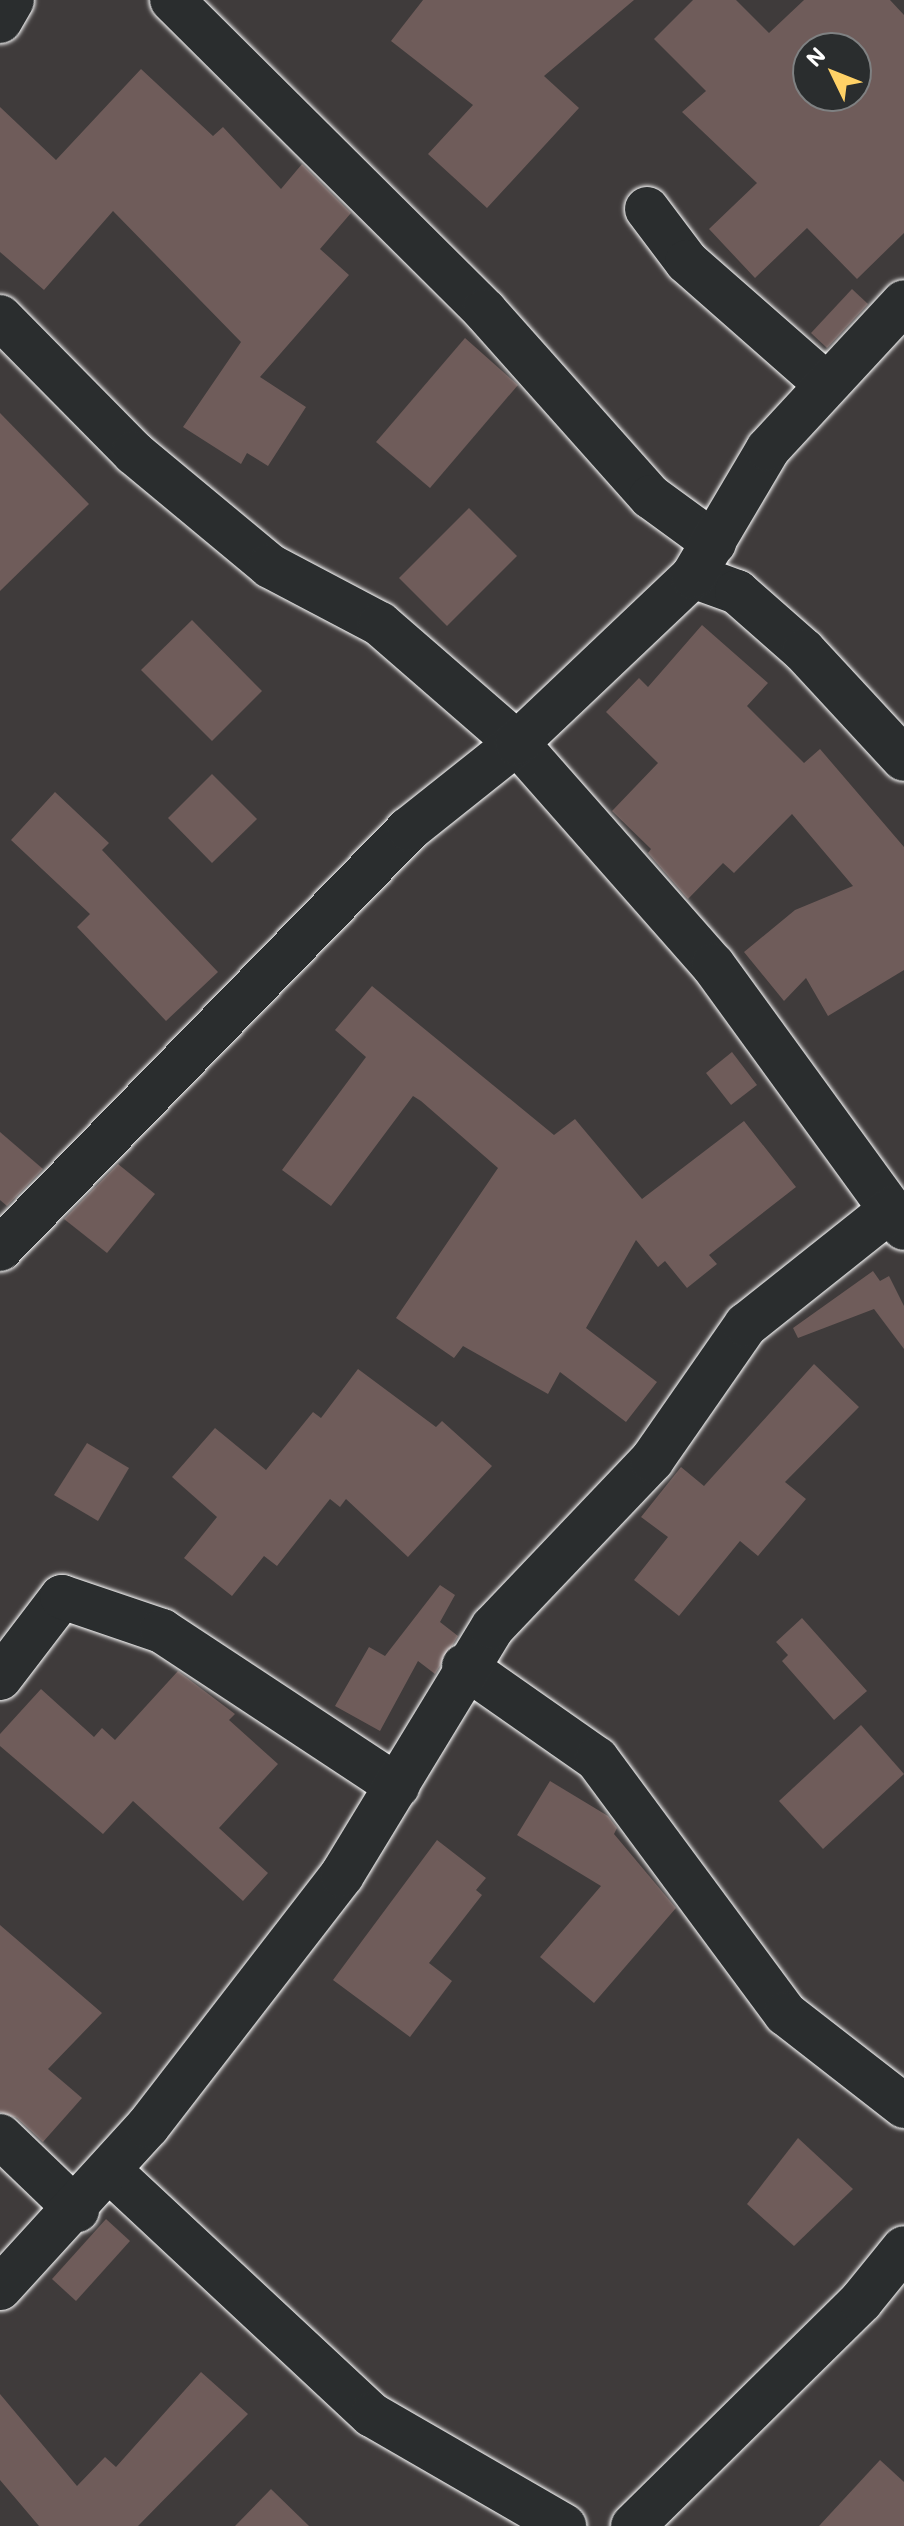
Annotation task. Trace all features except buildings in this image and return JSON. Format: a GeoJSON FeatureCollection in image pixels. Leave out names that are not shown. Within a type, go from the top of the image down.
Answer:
{"type":"FeatureCollection","features":[{"type":"Feature","properties":{"kind":"street"},"geometry":{"type":"LineString","coordinates":[[0,21],[12,0]]}},
{"type":"Feature","properties":{"kind":"street"},"geometry":{"type":"LineString","coordinates":[[172,0],[485,311],[704,559],[804,651],[904,759]]}},
{"type":"Feature","properties":{"kind":"street"},"geometry":{"type":"LineString","coordinates":[[647,209],[687,262],[826,384]]}},
{"type":"Feature","properties":{"kind":"street"},"geometry":{"type":"LineString","coordinates":[[0,1249],[409,829],[517,743],[704,559],[768,449],[904,302]]}},
{"type":"Feature","properties":{"kind":"street"},"geometry":{"type":"LineString","coordinates":[[0,317],[134,453],[270,566],[380,624],[517,743],[713,965],[898,1218],[746,1325],[652,1460],[537,1574],[464,1666],[397,1786],[342,1875],[110,2171],[77,2210],[0,2288]]}},
{"type":"Feature","properties":{"kind":"street"},"geometry":{"type":"LineString","coordinates":[[0,1678],[62,1597],[162,1631],[397,1786]]}},
{"type":"Feature","properties":{"kind":"street"},"geometry":{"type":"LineString","coordinates":[[464,1666],[597,1759],[786,2014],[904,2106]]}},
{"type":"Feature","properties":{"kind":"street"},"geometry":{"type":"LineString","coordinates":[[0,2136],[77,2210]]}},
{"type":"Feature","properties":{"kind":"street"},"geometry":{"type":"LineString","coordinates":[[110,2171],[372,2415],[564,2526]]}},
{"type":"Feature","properties":{"kind":"street"},"geometry":{"type":"LineString","coordinates":[[633,2526],[861,2301],[904,2248]]}}]}
